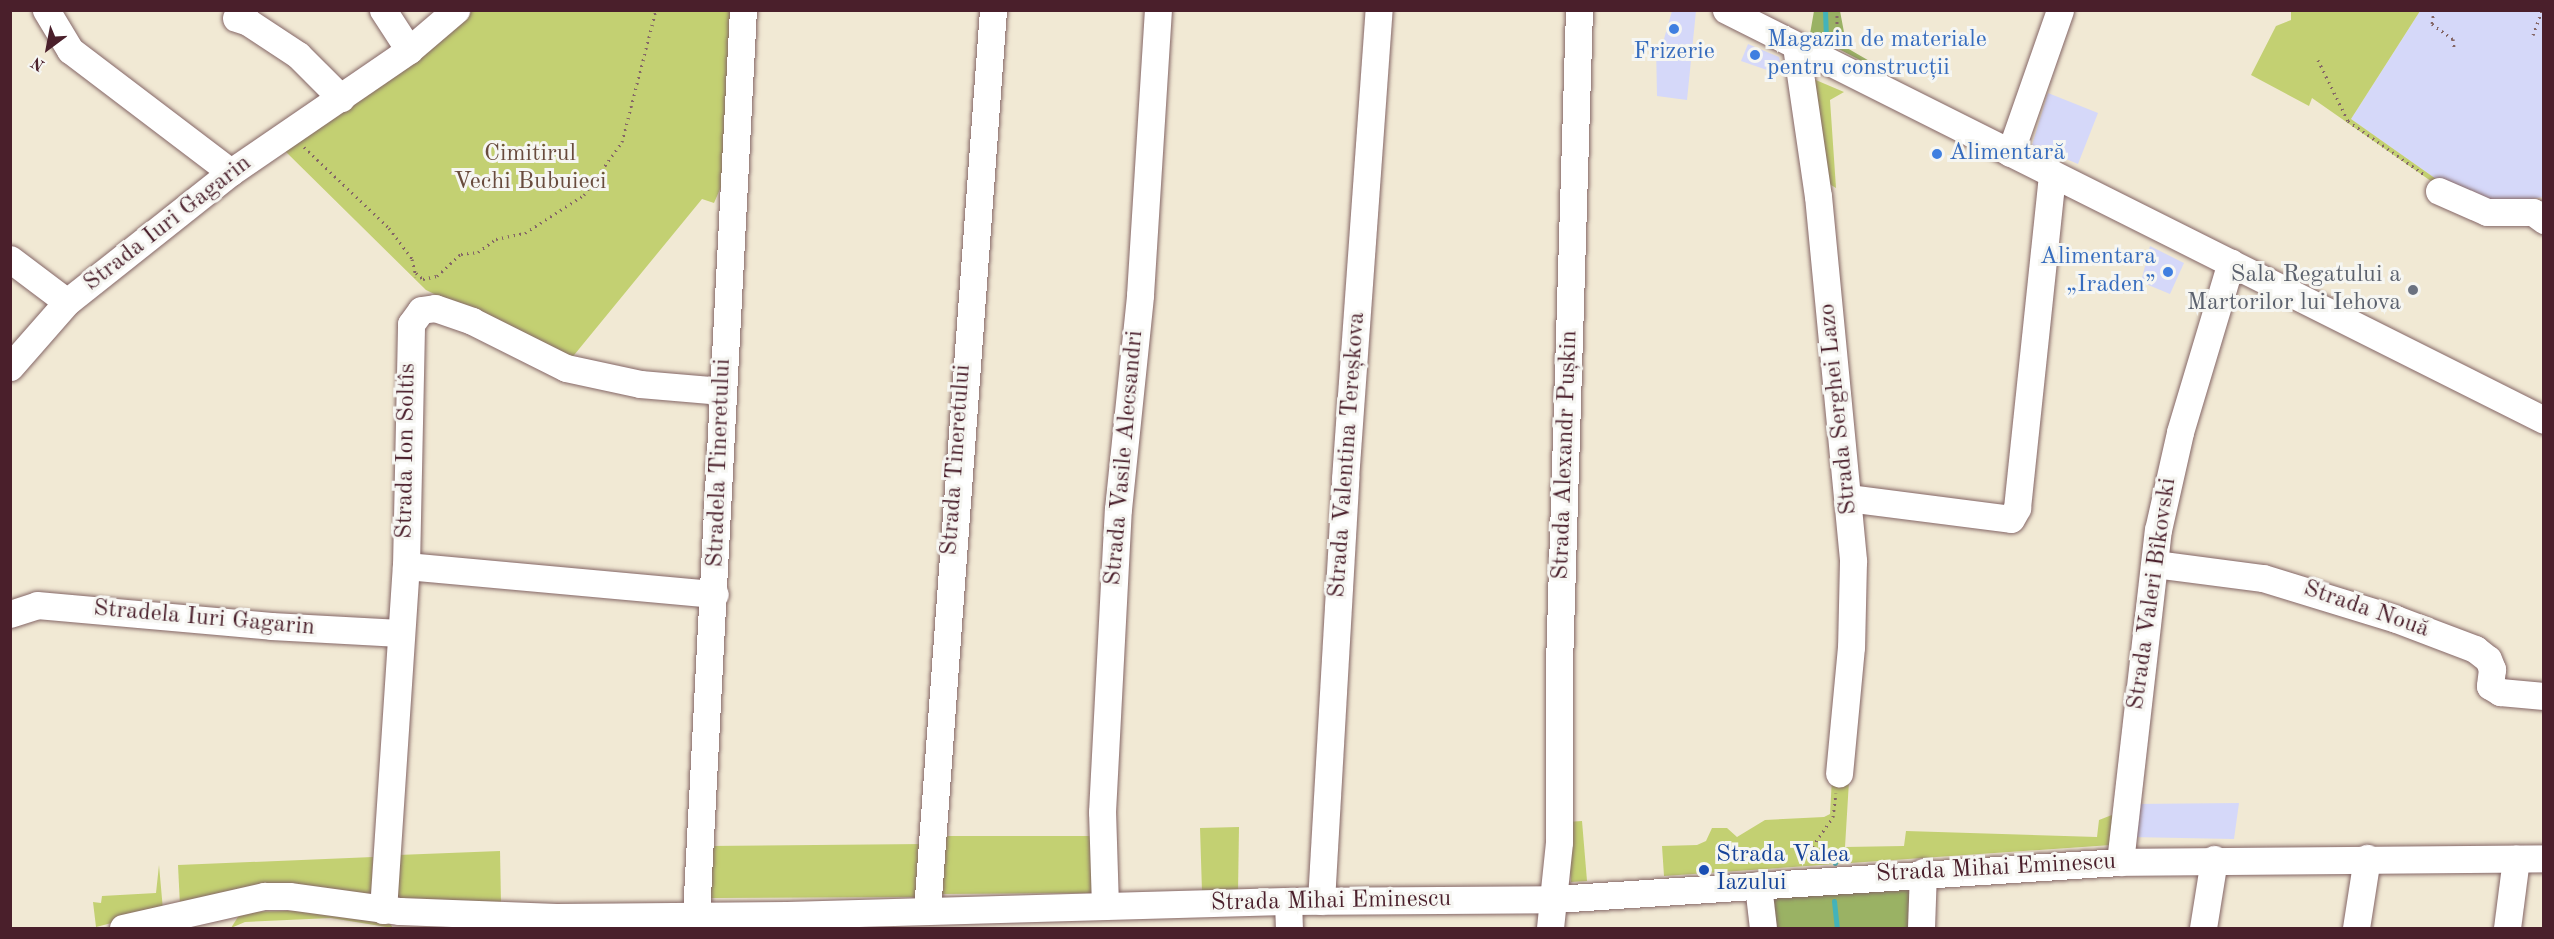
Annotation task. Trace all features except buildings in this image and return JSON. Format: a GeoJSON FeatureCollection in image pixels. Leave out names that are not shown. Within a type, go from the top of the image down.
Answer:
{"type":"FeatureCollection","features":[{"type":"Feature","properties":{"kind":"street"},"geometry":{"type":"LineString","coordinates":[[46,10],[70,50],[231,172]]}},
{"type":"Feature","properties":{"kind":"street"},"geometry":{"type":"LineString","coordinates":[[383,10],[409,50]]}},
{"type":"Feature","properties":{"kind":"street","name":"Strada Iuri Gagarin"},"geometry":{"type":"LineString","coordinates":[[10,367],[67,302],[231,172],[409,50],[456,10]]}},
{"type":"Feature","properties":{"kind":"street","name":"Stradela Tineretului"},"geometry":{"type":"LineString","coordinates":[[704,919],[698,838],[715,594],[722,391],[743,10]]}},
{"type":"Feature","properties":{"kind":"street","name":"Strada Tineretului"},"geometry":{"type":"LineString","coordinates":[[927,911],[993,10]]}},
{"type":"Feature","properties":{"kind":"street","name":"Strada Vasile Alecsandri"},"geometry":{"type":"LineString","coordinates":[[1105,906],[1102,812],[1118,509],[1140,295],[1158,10]]}},
{"type":"Feature","properties":{"kind":"street","name":"Strada Valentina Tereșkova"},"geometry":{"type":"LineString","coordinates":[[1321,901],[1345,479],[1379,10]]}},
{"type":"Feature","properties":{"kind":"street","name":"Strada Alexandr Pușkin"},"geometry":{"type":"LineString","coordinates":[[1550,928],[1555,899],[1579,10]]}},
{"type":"Feature","properties":{"kind":"street"},"geometry":{"type":"LineString","coordinates":[[1726,10],[2544,420]]}},
{"type":"Feature","properties":{"kind":"street"},"geometry":{"type":"LineString","coordinates":[[2010,153],[2060,10]]}},
{"type":"Feature","properties":{"kind":"street"},"geometry":{"type":"LineString","coordinates":[[236,18],[248,22],[298,55],[340,98]]}},
{"type":"Feature","properties":{"kind":"street","name":"Strada Serghei Lazo"},"geometry":{"type":"LineString","coordinates":[[1796,46],[1818,196],[1853,561],[1851,647],[1839,773]]}},
{"type":"Feature","properties":{"kind":"street"},"geometry":{"type":"LineString","coordinates":[[1848,498],[2011,519],[2017,508],[2052,174]]}},
{"type":"Feature","properties":{"kind":"street"},"geometry":{"type":"LineString","coordinates":[[2444,193],[2487,212],[2533,212],[2544,220]]}},
{"type":"Feature","properties":{"kind":"street"},"geometry":{"type":"LineString","coordinates":[[10,259],[67,302]]}},
{"type":"Feature","properties":{"kind":"street","name":"Strada Valeri Bîkovski"},"geometry":{"type":"LineString","coordinates":[[2120,862],[2156,564],[2158,530],[2180,432],[2231,262]]}},
{"type":"Feature","properties":{"kind":"street","name":"Strada Ion Soltîs"},"geometry":{"type":"LineString","coordinates":[[394,917],[400,633],[406,566],[407,367],[411,324],[421,310],[435,308],[472,321],[566,368],[640,384],[722,391]]}},
{"type":"Feature","properties":{"kind":"street","name":"Strada Nouă"},"geometry":{"type":"LineString","coordinates":[[2156,564],[2263,578],[2386,616],[2475,649],[2488,660],[2492,669],[2490,686],[2500,692],[2544,696]]}},
{"type":"Feature","properties":{"kind":"street"},"geometry":{"type":"LineString","coordinates":[[406,566],[715,594]]}},
{"type":"Feature","properties":{"kind":"street","name":"Stradela Iuri Gagarin"},"geometry":{"type":"LineString","coordinates":[[10,614],[37,605],[271,626],[400,633]]}},
{"type":"Feature","properties":{"kind":"street"},"geometry":{"type":"LineString","coordinates":[[2356,928],[2367,858]]}},
{"type":"Feature","properties":{"kind":"street","name":"Strada Mihai Eminescu"},"geometry":{"type":"LineString","coordinates":[[123,928],[218,918],[255,898],[289,896],[394,917],[556,923],[704,919],[855,921],[927,911],[1001,919],[1105,906],[1144,917],[1288,901],[1555,899],[1923,872],[2120,862],[2214,859],[2544,858]]}},
{"type":"Feature","properties":{"kind":"street"},"geometry":{"type":"LineString","coordinates":[[2203,928],[2214,859]]}},
{"type":"Feature","properties":{"kind":"street"},"geometry":{"type":"LineString","coordinates":[[2507,928],[2516,859]]}},
{"type":"Feature","properties":{"kind":"street"},"geometry":{"type":"LineString","coordinates":[[1921,928],[1923,872]]}},
{"type":"Feature","properties":{"kind":"street"},"geometry":{"type":"LineString","coordinates":[[1758,885],[1764,928]]}},
{"type":"Feature","properties":{"kind":"street"},"geometry":{"type":"LineString","coordinates":[[1288,901],[1289,928]]}},
{"type":"Feature","properties":{"kind":"path"},"geometry":{"type":"LineString","coordinates":[[292,131],[326,172],[360,198],[389,228],[412,259],[416,275],[423,279],[437,276],[461,254],[478,252],[496,239],[525,233],[584,195],[622,142],[656,10]]}},
{"type":"Feature","properties":{"kind":"path"},"geometry":{"type":"LineString","coordinates":[[1837,10],[1838,52]]}},
{"type":"Feature","properties":{"kind":"path"},"geometry":{"type":"LineString","coordinates":[[2434,10],[2432,24],[2453,39],[2454,47]]}},
{"type":"Feature","properties":{"kind":"path"},"geometry":{"type":"LineString","coordinates":[[2533,34],[2542,10]]}},
{"type":"Feature","properties":{"kind":"path"},"geometry":{"type":"LineString","coordinates":[[2318,60],[2348,121],[2444,188],[2444,193]]}},
{"type":"Feature","properties":{"kind":"path"},"geometry":{"type":"LineString","coordinates":[[1799,864],[1833,817],[1839,773]]}},
{"type":"Feature","properties":{"kind":"shaded area"},"geometry":{"type":"Polygon","coordinates":[[[1672,11],[1696,11],[1687,100],[1657,96],[1656,45],[1662,46],[1672,11]]]}},
{"type":"Feature","properties":{"kind":"shaded area"},"geometry":{"type":"Polygon","coordinates":[[[2420,11],[2543,11],[2543,197],[2493,205],[2463,198],[2351,119],[2420,11]]]}},
{"type":"Feature","properties":{"kind":"shaded area"},"geometry":{"type":"Polygon","coordinates":[[[1748,44],[1779,57],[1784,76],[1741,61],[1748,44]]]}},
{"type":"Feature","properties":{"kind":"shaded area"},"geometry":{"type":"Polygon","coordinates":[[[2048,93],[2098,113],[2078,164],[2032,145],[2048,93]]]}},
{"type":"Feature","properties":{"kind":"shaded area"},"geometry":{"type":"Polygon","coordinates":[[[2150,246],[2184,263],[2170,294],[2141,282],[2150,246]]]}},
{"type":"Feature","properties":{"kind":"shaded area"},"geometry":{"type":"Polygon","coordinates":[[[2239,803],[2234,839],[2130,837],[2132,804],[2239,803]]]}},
{"type":"Feature","properties":{"kind":"green space","name":"Cimitirul Vechi Bubuieci"},"geometry":{"type":"Polygon","coordinates":[[[472,11],[738,11],[730,166],[714,203],[702,199],[570,360],[426,290],[284,150],[472,11]]]}},
{"type":"Feature","properties":{"kind":"green space"},"geometry":{"type":"Polygon","coordinates":[[[1814,11],[1840,11],[1847,48],[1878,66],[1875,68],[1810,34],[1814,11]]]}},
{"type":"Feature","properties":{"kind":"green space"},"geometry":{"type":"Polygon","coordinates":[[[2291,11],[2420,11],[2351,119],[2463,198],[2438,186],[2312,98],[2309,106],[2251,75],[2276,26],[2291,20],[2291,11]]]}},
{"type":"Feature","properties":{"kind":"green space"},"geometry":{"type":"Polygon","coordinates":[[[1811,78],[1844,92],[1830,100],[1836,188],[1826,182],[1811,78]]]}},
{"type":"Feature","properties":{"kind":"green space"},"geometry":{"type":"Polygon","coordinates":[[[1832,778],[1849,781],[1845,847],[1904,846],[1906,831],[2097,837],[2099,820],[2117,813],[2111,845],[1664,876],[1662,846],[1697,845],[1706,841],[1712,828],[1727,828],[1737,837],[1765,820],[1824,817],[1830,814],[1832,778]]]}},
{"type":"Feature","properties":{"kind":"green space"},"geometry":{"type":"Polygon","coordinates":[[[1582,821],[1587,881],[1571,882],[1566,822],[1582,821]]]}},
{"type":"Feature","properties":{"kind":"green space"},"geometry":{"type":"Polygon","coordinates":[[[1239,827],[1238,892],[1202,892],[1200,828],[1239,827]]]}},
{"type":"Feature","properties":{"kind":"green space"},"geometry":{"type":"Polygon","coordinates":[[[938,836],[1094,836],[1096,893],[938,894],[938,836]]]}},
{"type":"Feature","properties":{"kind":"green space"},"geometry":{"type":"Polygon","coordinates":[[[924,844],[921,897],[711,898],[708,846],[924,844]]]}},
{"type":"Feature","properties":{"kind":"green space"},"geometry":{"type":"Polygon","coordinates":[[[500,851],[501,903],[394,899],[398,855],[500,851]]]}},
{"type":"Feature","properties":{"kind":"green space"},"geometry":{"type":"Polygon","coordinates":[[[373,857],[371,900],[180,906],[178,865],[373,857]]]}},
{"type":"Feature","properties":{"kind":"green space"},"geometry":{"type":"Polygon","coordinates":[[[159,865],[163,910],[96,927],[93,902],[101,903],[102,896],[156,893],[159,865]]]}},
{"type":"Feature","properties":{"kind":"green space"},"geometry":{"type":"Polygon","coordinates":[[[1914,887],[1913,928],[1772,928],[1766,898],[1914,887]]]}},
{"type":"Feature","properties":{"kind":"green space"},"geometry":{"type":"Polygon","coordinates":[[[326,910],[387,919],[393,928],[331,918],[245,922],[231,928],[241,912],[326,910]]]}},
{"type":"Feature","properties":{"kind":"waterway"},"geometry":{"type":"LineString","coordinates":[[1825,10],[1826,37]]}},
{"type":"Feature","properties":{"kind":"waterway"},"geometry":{"type":"LineString","coordinates":[[1835,863],[1836,855]]}},
{"type":"Feature","properties":{"kind":"waterway"},"geometry":{"type":"LineString","coordinates":[[1834,901],[1837,928]]}},
{"type":"Feature","properties":{"kind":"place","name":"Frizerie"},"geometry":{"type":"Point","coordinates":[1674,29]}},
{"type":"Feature","properties":{"kind":"place","name":"Magazin de materiale pentru construcții"},"geometry":{"type":"Point","coordinates":[1755,55]}},
{"type":"Feature","properties":{"kind":"place","name":"Alimentară"},"geometry":{"type":"Point","coordinates":[1937,154]}},
{"type":"Feature","properties":{"kind":"place","name":"Alimentara „Iraden”"},"geometry":{"type":"Point","coordinates":[2168,272]}},
{"type":"Feature","properties":{"kind":"place","name":"Sala Regatului a Martorilor lui Iehova"},"geometry":{"type":"Point","coordinates":[2413,290]}},
{"type":"Feature","properties":{"kind":"place","name":"Strada Valea Iazului"},"geometry":{"type":"Point","coordinates":[1704,870]}}]}
